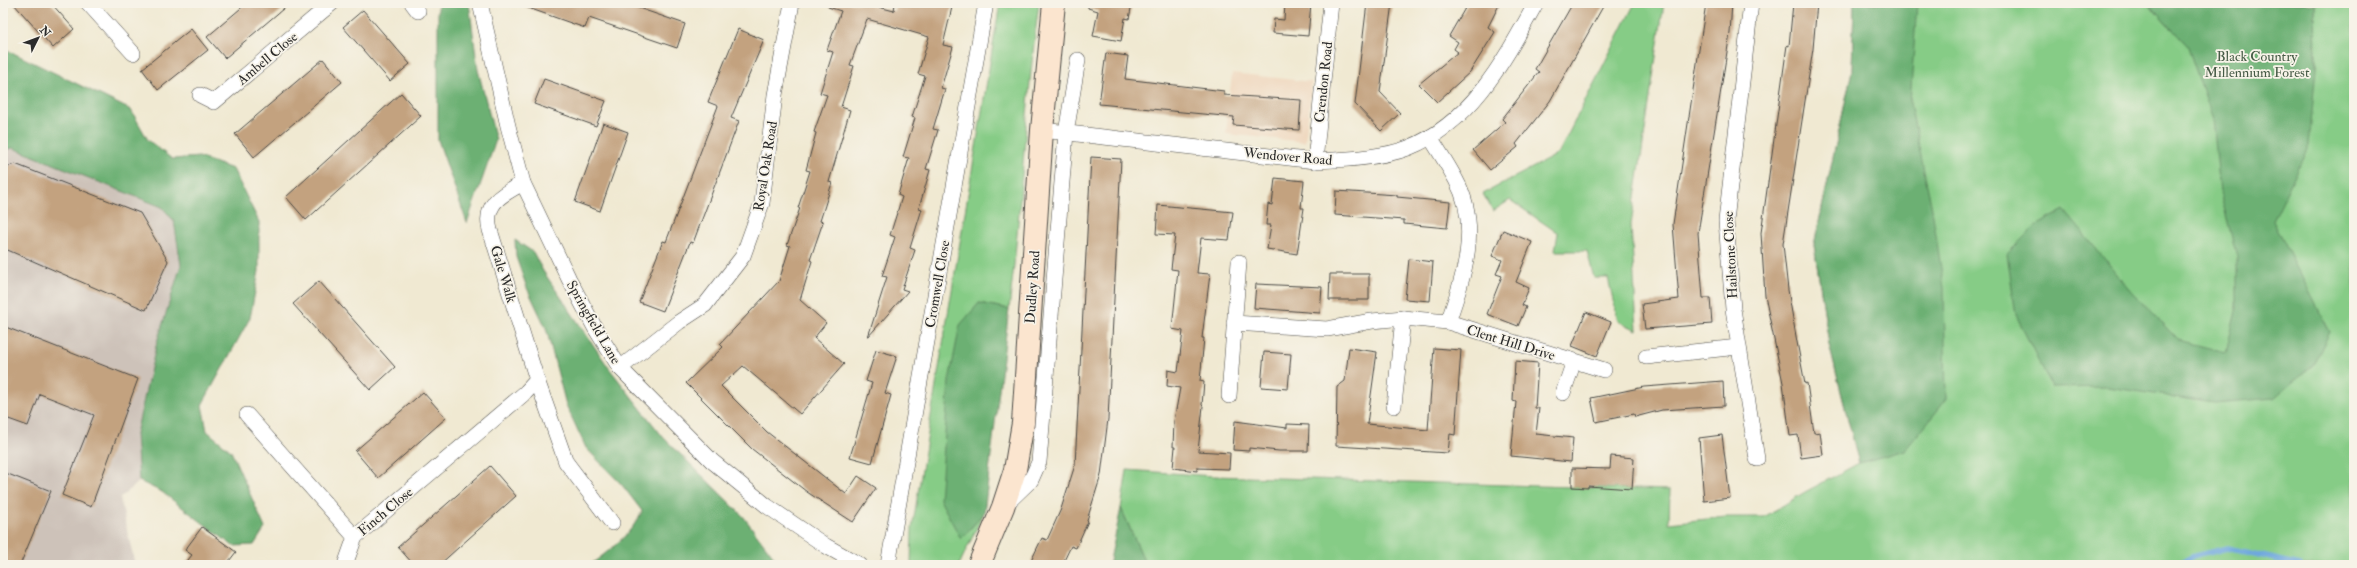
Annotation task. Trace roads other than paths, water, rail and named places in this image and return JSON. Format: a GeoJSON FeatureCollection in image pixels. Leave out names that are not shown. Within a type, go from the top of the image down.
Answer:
{"type":"FeatureCollection","features":[{"type":"Feature","properties":{"kind":"main road","name":"Dudley Road"},"geometry":{"type":"LineString","coordinates":[[979,565],[1003,507],[1015,470],[1023,423],[1042,130],[1054,3]]}},
{"type":"Feature","properties":{"kind":"street"},"geometry":{"type":"LineString","coordinates":[[88,3],[133,53]]}},
{"type":"Feature","properties":{"kind":"street","name":"Ambell Close"},"geometry":{"type":"LineString","coordinates":[[200,95],[214,102],[332,3]]}},
{"type":"Feature","properties":{"kind":"street","name":"Springfield Lane"},"geometry":{"type":"LineString","coordinates":[[480,3],[508,126],[523,182],[569,279],[595,328],[620,368],[712,461],[767,506],[826,546],[860,565]]}},
{"type":"Feature","properties":{"kind":"street","name":"Royal Oak Road"},"geometry":{"type":"LineString","coordinates":[[620,368],[679,322],[705,305],[743,256],[762,203],[775,95],[792,3]]}},
{"type":"Feature","properties":{"kind":"street","name":"Cromwell Close"},"geometry":{"type":"LineString","coordinates":[[888,565],[986,3]]}},
{"type":"Feature","properties":{"kind":"street","name":"Crendon Road"},"geometry":{"type":"LineString","coordinates":[[1315,160],[1331,3]]}},
{"type":"Feature","properties":{"kind":"street","name":"Wendover Road"},"geometry":{"type":"LineString","coordinates":[[1042,130],[1315,160],[1351,160],[1407,149],[1430,138],[1463,111],[1491,81],[1505,60],[1536,3]]}},
{"type":"Feature","properties":{"kind":"street","name":"Hailstone Close"},"geometry":{"type":"LineString","coordinates":[[1751,3],[1726,221],[1728,261],[1738,347],[1757,459]]}},
{"type":"Feature","properties":{"kind":"street"},"geometry":{"type":"LineString","coordinates":[[1003,507],[1031,480],[1039,462],[1066,133],[1078,60]]}},
{"type":"Feature","properties":{"kind":"street","name":"Clent Hill Drive"},"geometry":{"type":"LineString","coordinates":[[1430,138],[1457,181],[1467,210],[1470,238],[1459,292],[1448,322]]}},
{"type":"Feature","properties":{"kind":"street","name":"Gale Walk"},"geometry":{"type":"LineString","coordinates":[[523,182],[498,197],[489,211],[487,220],[537,380],[566,462],[612,523]]}},
{"type":"Feature","properties":{"kind":"street"},"geometry":{"type":"LineString","coordinates":[[1229,396],[1239,262]]}},
{"type":"Feature","properties":{"kind":"street"},"geometry":{"type":"LineString","coordinates":[[1394,406],[1404,318]]}},
{"type":"Feature","properties":{"kind":"street","name":"Clent Hill Drive"},"geometry":{"type":"LineString","coordinates":[[1234,323],[1327,330],[1372,321],[1404,318],[1448,322],[1604,370]]}},
{"type":"Feature","properties":{"kind":"street"},"geometry":{"type":"LineString","coordinates":[[1646,357],[1738,347]]}},
{"type":"Feature","properties":{"kind":"street","name":"Clent Hill Drive"},"geometry":{"type":"LineString","coordinates":[[1563,393],[1574,361]]}},
{"type":"Feature","properties":{"kind":"street","name":"Finch Close"},"geometry":{"type":"LineString","coordinates":[[247,415],[355,537],[526,392],[537,380]]}},
{"type":"Feature","properties":{"kind":"street"},"geometry":{"type":"LineString","coordinates":[[345,565],[355,537]]}},
{"type":"Feature","properties":{"kind":"waterway"},"geometry":{"type":"LineString","coordinates":[[2176,565],[2192,557],[2228,548],[2300,565]]}},
{"type":"Feature","properties":{"kind":"park label","name":"Black Country Millennium Forest"},"geometry":{"type":"Point","coordinates":[2257,64]}}]}
